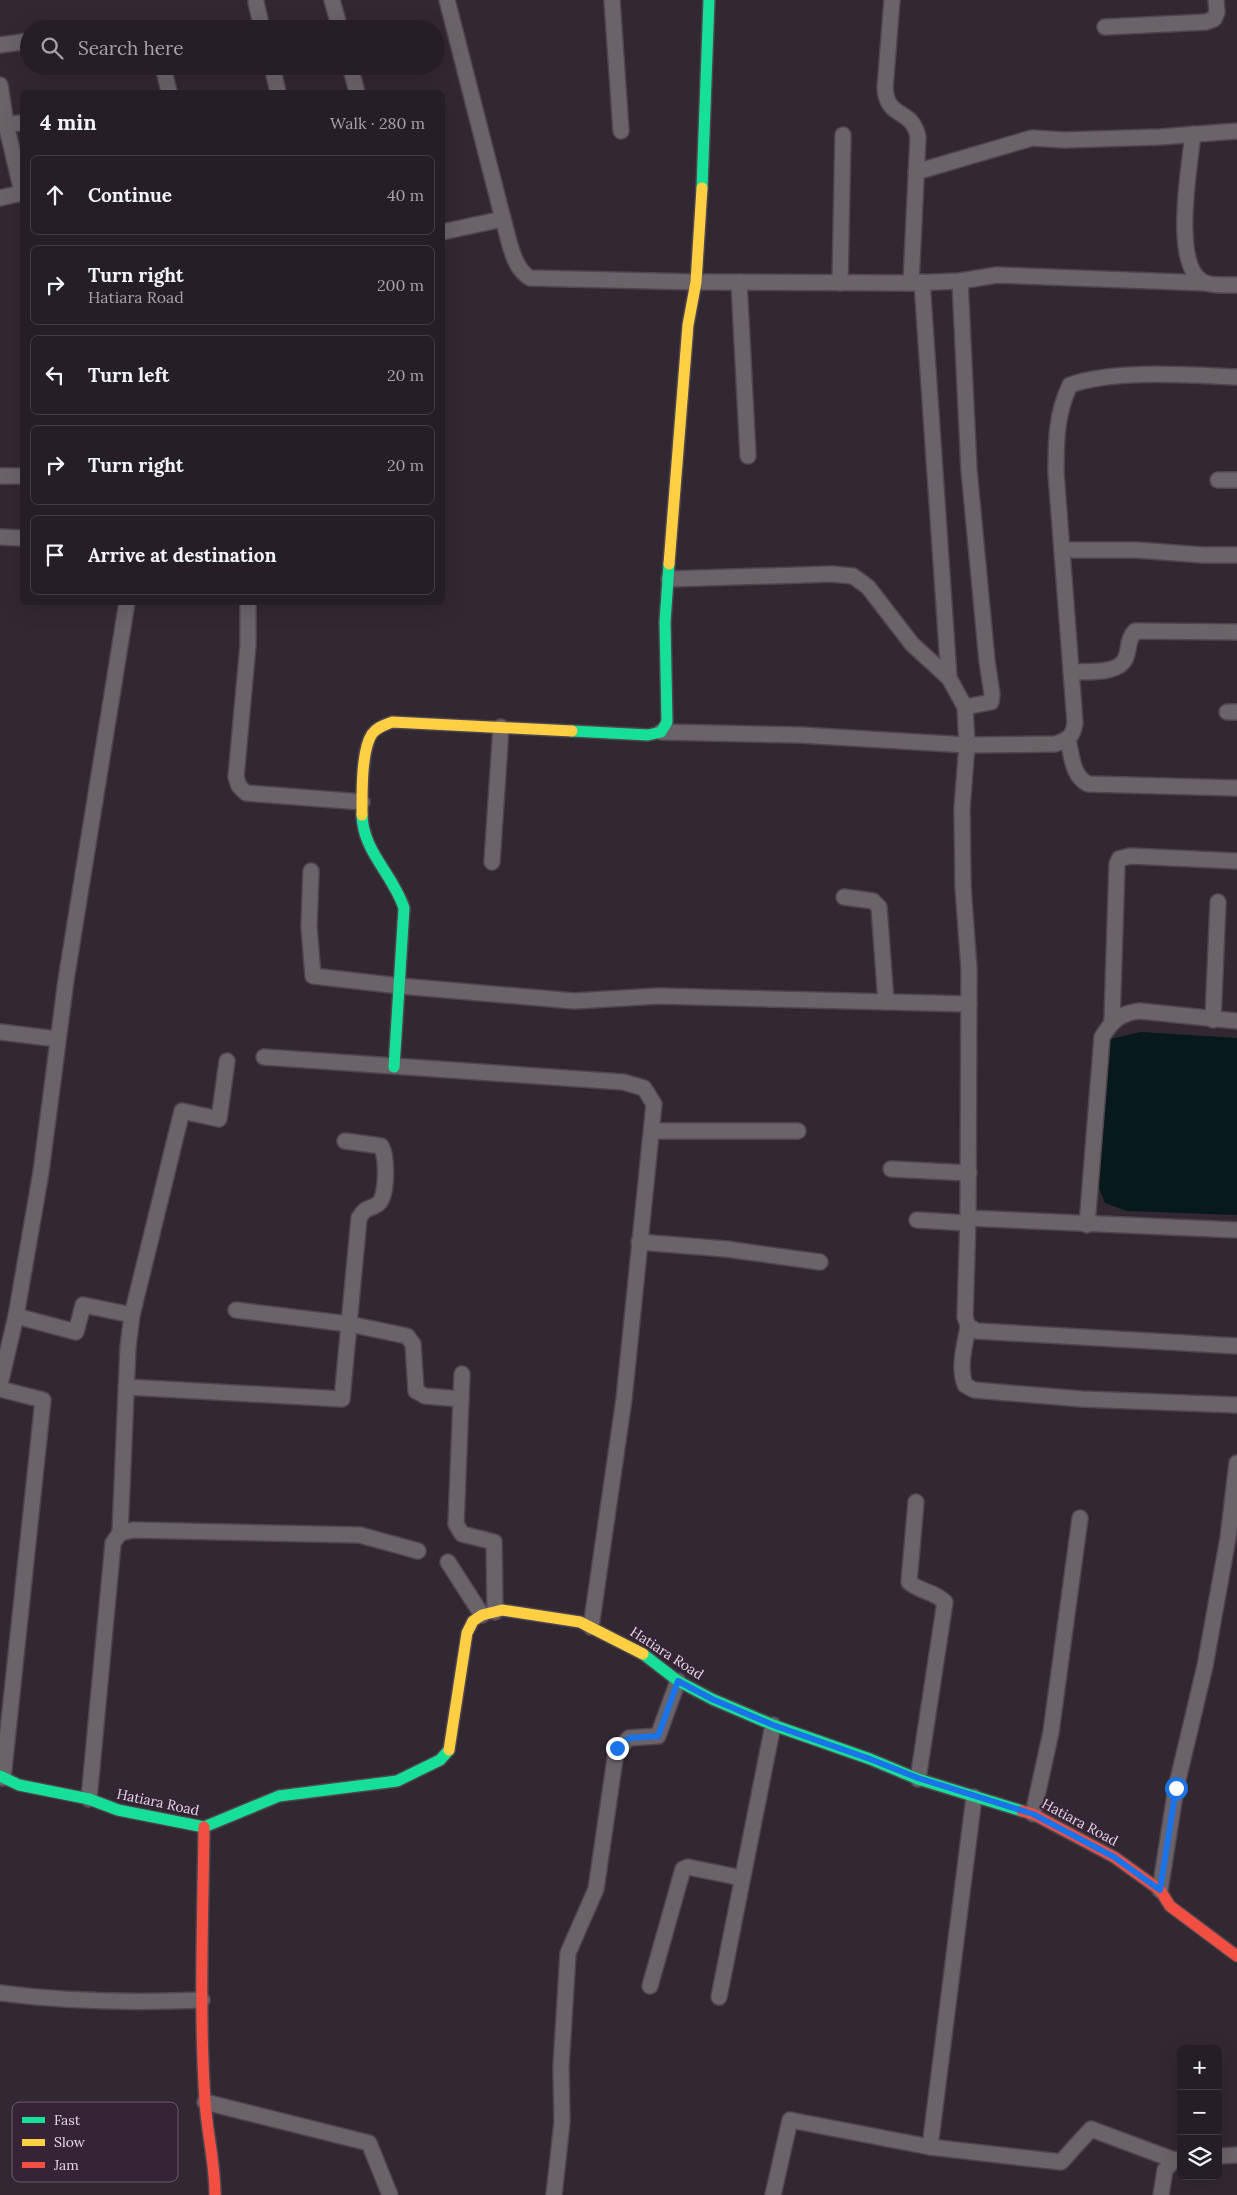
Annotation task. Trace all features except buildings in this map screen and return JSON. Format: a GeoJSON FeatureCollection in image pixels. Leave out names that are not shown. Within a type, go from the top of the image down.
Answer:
{"type":"FeatureCollection","features":[{"type":"Feature","properties":{"kind":"street"},"geometry":{"type":"LineString","coordinates":[[332,0],[338,20]]}},
{"type":"Feature","properties":{"kind":"street"},"geometry":{"type":"LineString","coordinates":[[447,0],[503,219],[518,266],[523,274],[530,278],[696,282],[917,283],[960,281],[997,275],[1237,285]]}},
{"type":"Feature","properties":{"kind":"street"},"geometry":{"type":"LineString","coordinates":[[612,0],[621,131]]}},
{"type":"Feature","properties":{"kind":"street"},"geometry":{"type":"LineString","coordinates":[[661,732],[667,722],[665,622],[670,579],[688,325],[696,282],[705,146],[709,0]]}},
{"type":"Feature","properties":{"kind":"street"},"geometry":{"type":"LineString","coordinates":[[892,0],[885,88],[886,100],[891,108],[907,116],[916,126],[918,137],[916,172],[917,283],[949,678]]}},
{"type":"Feature","properties":{"kind":"street"},"geometry":{"type":"LineString","coordinates":[[1105,28],[1206,22],[1214,19],[1217,12],[1216,0]]}},
{"type":"Feature","properties":{"kind":"street"},"geometry":{"type":"LineString","coordinates":[[256,2],[260,20]]}},
{"type":"Feature","properties":{"kind":"street"},"geometry":{"type":"LineString","coordinates":[[0,45],[20,42]]}},
{"type":"Feature","properties":{"kind":"street"},"geometry":{"type":"LineString","coordinates":[[165,75],[168,90]]}},
{"type":"Feature","properties":{"kind":"street"},"geometry":{"type":"LineString","coordinates":[[274,75],[278,90]]}},
{"type":"Feature","properties":{"kind":"street"},"geometry":{"type":"LineString","coordinates":[[352,75],[356,90]]}},
{"type":"Feature","properties":{"kind":"street"},"geometry":{"type":"LineString","coordinates":[[0,84],[6,124],[20,184]]}},
{"type":"Feature","properties":{"kind":"street"},"geometry":{"type":"LineString","coordinates":[[6,124],[20,123]]}},
{"type":"Feature","properties":{"kind":"street"},"geometry":{"type":"LineString","coordinates":[[916,172],[1032,138],[1064,140],[1237,131]]}},
{"type":"Feature","properties":{"kind":"street"},"geometry":{"type":"LineString","coordinates":[[1193,134],[1184,241],[1188,260],[1195,275],[1206,283]]}},
{"type":"Feature","properties":{"kind":"street"},"geometry":{"type":"LineString","coordinates":[[840,283],[843,135]]}},
{"type":"Feature","properties":{"kind":"street"},"geometry":{"type":"LineString","coordinates":[[0,198],[20,193]]}},
{"type":"Feature","properties":{"kind":"street"},"geometry":{"type":"LineString","coordinates":[[445,231],[503,219]]}},
{"type":"Feature","properties":{"kind":"street"},"geometry":{"type":"LineString","coordinates":[[960,281],[969,470],[987,661],[992,694],[991,702],[965,707]]}},
{"type":"Feature","properties":{"kind":"street"},"geometry":{"type":"LineString","coordinates":[[739,282],[748,456]]}},
{"type":"Feature","properties":{"kind":"street"},"geometry":{"type":"LineString","coordinates":[[394,1067],[404,908],[396,886],[370,848],[363,834],[361,816],[369,740],[376,728],[392,722],[648,735],[661,732],[801,735],[967,745],[1055,744],[1068,740],[1073,734],[1075,723],[1056,473],[1056,431],[1060,409],[1070,385],[1099,378],[1167,374],[1237,377]]}},
{"type":"Feature","properties":{"kind":"street"},"geometry":{"type":"LineString","coordinates":[[0,476],[20,476]]}},
{"type":"Feature","properties":{"kind":"street"},"geometry":{"type":"LineString","coordinates":[[1218,480],[1237,480]]}},
{"type":"Feature","properties":{"kind":"street"},"geometry":{"type":"LineString","coordinates":[[0,537],[20,538]]}},
{"type":"Feature","properties":{"kind":"street"},"geometry":{"type":"LineString","coordinates":[[1062,550],[1136,550],[1203,555],[1237,555]]}},
{"type":"Feature","properties":{"kind":"street"},"geometry":{"type":"LineString","coordinates":[[670,579],[832,574],[853,576],[868,587],[912,644],[949,678],[965,707],[967,745],[962,808],[963,887],[969,969],[969,1173],[965,1317],[968,1326],[961,1366],[962,1377],[966,1385],[974,1390],[1082,1399],[1237,1405]]}},
{"type":"Feature","properties":{"kind":"street"},"geometry":{"type":"LineString","coordinates":[[0,1384],[16,1316],[41,1172],[57,1039],[127,605]]}},
{"type":"Feature","properties":{"kind":"street"},"geometry":{"type":"LineString","coordinates":[[248,605],[248,645],[236,777],[238,786],[246,792],[362,802]]}},
{"type":"Feature","properties":{"kind":"street"},"geometry":{"type":"LineString","coordinates":[[1071,672],[1113,669],[1123,664],[1127,656],[1129,637],[1135,631],[1237,632]]}},
{"type":"Feature","properties":{"kind":"street"},"geometry":{"type":"LineString","coordinates":[[492,862],[501,728]]}},
{"type":"Feature","properties":{"kind":"street"},"geometry":{"type":"LineString","coordinates":[[1068,740],[1075,771],[1080,780],[1088,784],[1237,788]]}},
{"type":"Feature","properties":{"kind":"street"},"geometry":{"type":"LineString","coordinates":[[1112,1021],[1117,864],[1119,859],[1130,856],[1237,861]]}},
{"type":"Feature","properties":{"kind":"street"},"geometry":{"type":"LineString","coordinates":[[311,871],[309,927],[313,976],[400,986],[574,1001],[659,996],[969,1004]]}},
{"type":"Feature","properties":{"kind":"street"},"geometry":{"type":"LineString","coordinates":[[844,897],[873,901],[879,907],[886,1002]]}},
{"type":"Feature","properties":{"kind":"street"},"geometry":{"type":"LineString","coordinates":[[1213,1020],[1218,902]]}},
{"type":"Feature","properties":{"kind":"street"},"geometry":{"type":"LineString","coordinates":[[1087,1225],[1102,1037],[1112,1021],[1126,1012],[1140,1011],[1237,1021]]}},
{"type":"Feature","properties":{"kind":"street"},"geometry":{"type":"LineString","coordinates":[[0,1032],[57,1039]]}},
{"type":"Feature","properties":{"kind":"street"},"geometry":{"type":"LineString","coordinates":[[264,1058],[623,1082],[644,1088],[654,1104],[624,1399],[591,1627]]}},
{"type":"Feature","properties":{"kind":"street"},"geometry":{"type":"LineString","coordinates":[[89,1800],[113,1543],[120,1533],[128,1347],[132,1315],[182,1111],[219,1119],[227,1060]]}},
{"type":"Feature","properties":{"kind":"street"},"geometry":{"type":"LineString","coordinates":[[652,1132],[798,1131]]}},
{"type":"Feature","properties":{"kind":"street"},"geometry":{"type":"LineString","coordinates":[[126,1387],[342,1399],[359,1218],[365,1208],[378,1204],[383,1195],[385,1153],[381,1146],[345,1140]]}},
{"type":"Feature","properties":{"kind":"street"},"geometry":{"type":"LineString","coordinates":[[891,1169],[969,1173]]}},
{"type":"Feature","properties":{"kind":"street"},"geometry":{"type":"LineString","coordinates":[[917,1220],[1237,1230]]}},
{"type":"Feature","properties":{"kind":"street"},"geometry":{"type":"LineString","coordinates":[[639,1242],[726,1249],[820,1262]]}},
{"type":"Feature","properties":{"kind":"street"},"geometry":{"type":"LineString","coordinates":[[16,1316],[76,1332],[83,1305],[132,1315]]}},
{"type":"Feature","properties":{"kind":"street"},"geometry":{"type":"LineString","coordinates":[[236,1310],[349,1324],[407,1336],[413,1344],[416,1391],[425,1396],[461,1399]]}},
{"type":"Feature","properties":{"kind":"street"},"geometry":{"type":"LineString","coordinates":[[968,1326],[977,1330],[1237,1346]]}},
{"type":"Feature","properties":{"kind":"street"},"geometry":{"type":"LineString","coordinates":[[462,1374],[456,1524],[462,1534],[494,1542],[489,1613]]}},
{"type":"Feature","properties":{"kind":"street"},"geometry":{"type":"LineString","coordinates":[[0,1389],[43,1400],[1,1777]]}},
{"type":"Feature","properties":{"kind":"street"},"geometry":{"type":"LineString","coordinates":[[1160,1890],[1176,1788],[1205,1666],[1225,1556],[1237,1463]]}},
{"type":"Feature","properties":{"kind":"street"},"geometry":{"type":"LineString","coordinates":[[916,1502],[908,1582],[917,1589],[935,1593],[945,1602],[918,1778]]}},
{"type":"Feature","properties":{"kind":"street"},"geometry":{"type":"LineString","coordinates":[[1033,1814],[1051,1732],[1080,1518]]}},
{"type":"Feature","properties":{"kind":"street"},"geometry":{"type":"LineString","coordinates":[[120,1533],[133,1530],[360,1535],[418,1551]]}},
{"type":"Feature","properties":{"kind":"street"},"geometry":{"type":"LineString","coordinates":[[448,1562],[489,1613]]}},
{"type":"Feature","properties":{"kind":"street","name":"Hatiara Road"},"geometry":{"type":"LineString","coordinates":[[1,1777],[19,1784],[89,1800],[118,1810],[204,1827],[245,1808],[279,1796],[344,1786],[397,1781],[440,1760],[450,1748],[467,1633],[473,1621],[489,1613],[502,1610],[549,1616],[580,1622],[591,1627],[638,1650],[678,1681],[712,1699],[773,1725],[918,1778],[1033,1814],[1114,1857],[1160,1890],[1170,1906],[1237,1956]]}},
{"type":"Feature","properties":{"kind":"street"},"geometry":{"type":"LineString","coordinates":[[554,2195],[562,2122],[561,2067],[568,1953],[596,1888],[616,1752],[629,1738],[658,1736],[678,1681]]}},
{"type":"Feature","properties":{"kind":"street"},"geometry":{"type":"LineString","coordinates":[[719,1997],[773,1725]]}},
{"type":"Feature","properties":{"kind":"street"},"geometry":{"type":"LineString","coordinates":[[930,2147],[974,1796]]}},
{"type":"Feature","properties":{"kind":"street"},"geometry":{"type":"LineString","coordinates":[[204,1827],[202,2000],[205,2102],[215,2168],[215,2195]]}},
{"type":"Feature","properties":{"kind":"street"},"geometry":{"type":"LineString","coordinates":[[650,1986],[683,1868],[688,1867],[742,1878]]}},
{"type":"Feature","properties":{"kind":"street"},"geometry":{"type":"LineString","coordinates":[[0,1993],[53,2000],[137,2002],[202,2000]]}},
{"type":"Feature","properties":{"kind":"street"},"geometry":{"type":"LineString","coordinates":[[205,2102],[369,2143],[390,2195]]}},
{"type":"Feature","properties":{"kind":"street"},"geometry":{"type":"LineString","coordinates":[[772,2195],[790,2120],[930,2147],[1061,2162],[1091,2129],[1177,2159],[1165,2170],[1161,2195]]}},
{"type":"Feature","properties":{"kind":"street"},"geometry":{"type":"LineString","coordinates":[[1222,2156],[1237,2155]]}},
{"type":"Feature","properties":{"kind":"shaded area"},"geometry":{"type":"Polygon","coordinates":[[[1141,1032],[1237,1038],[1237,1215],[1127,1211],[1105,1203],[1093,1173],[1104,1057],[1110,1039],[1141,1032]]]}},
{"type":"Feature","properties":{"kind":"traffic: fast"},"geometry":{"type":"LineString","coordinates":[[702,188],[709,0]]}},
{"type":"Feature","properties":{"kind":"traffic: fast"},"geometry":{"type":"LineString","coordinates":[[572,731],[648,735],[661,732],[667,722],[665,622],[669,564]]}},
{"type":"Feature","properties":{"kind":"traffic: fast"},"geometry":{"type":"LineString","coordinates":[[362,815],[367,840],[393,884],[404,908],[394,1067]]}},
{"type":"Feature","properties":{"kind":"traffic: fast"},"geometry":{"type":"LineString","coordinates":[[643,1654],[678,1681],[712,1699],[773,1725],[870,1759],[918,1779],[1022,1811]]}},
{"type":"Feature","properties":{"kind":"traffic: fast"},"geometry":{"type":"LineString","coordinates":[[0,1776],[19,1785],[89,1799],[118,1810],[204,1827],[279,1796],[397,1781],[440,1760],[449,1750]]}},
{"type":"Feature","properties":{"kind":"traffic: slow"},"geometry":{"type":"LineString","coordinates":[[669,564],[688,325],[696,282],[702,188]]}},
{"type":"Feature","properties":{"kind":"traffic: slow"},"geometry":{"type":"LineString","coordinates":[[362,815],[363,773],[368,741],[372,734],[381,726],[392,722],[572,731]]}},
{"type":"Feature","properties":{"kind":"traffic: slow"},"geometry":{"type":"LineString","coordinates":[[449,1750],[467,1633],[473,1621],[482,1615],[502,1610],[580,1622],[643,1654]]}},
{"type":"Feature","properties":{"kind":"traffic: jam"},"geometry":{"type":"LineString","coordinates":[[1022,1811],[1033,1814],[1114,1857],[1160,1890],[1170,1906],[1237,1956]]}},
{"type":"Feature","properties":{"kind":"traffic: jam"},"geometry":{"type":"LineString","coordinates":[[204,1827],[203,2067],[215,2195]]}},
{"type":"Feature","properties":{"kind":"route"},"geometry":{"type":"LineString","coordinates":[[617,1748],[629,1738],[659,1735],[678,1681],[712,1699],[773,1725],[918,1778],[1033,1814],[1114,1857],[1160,1890],[1176,1788]]}}]}
